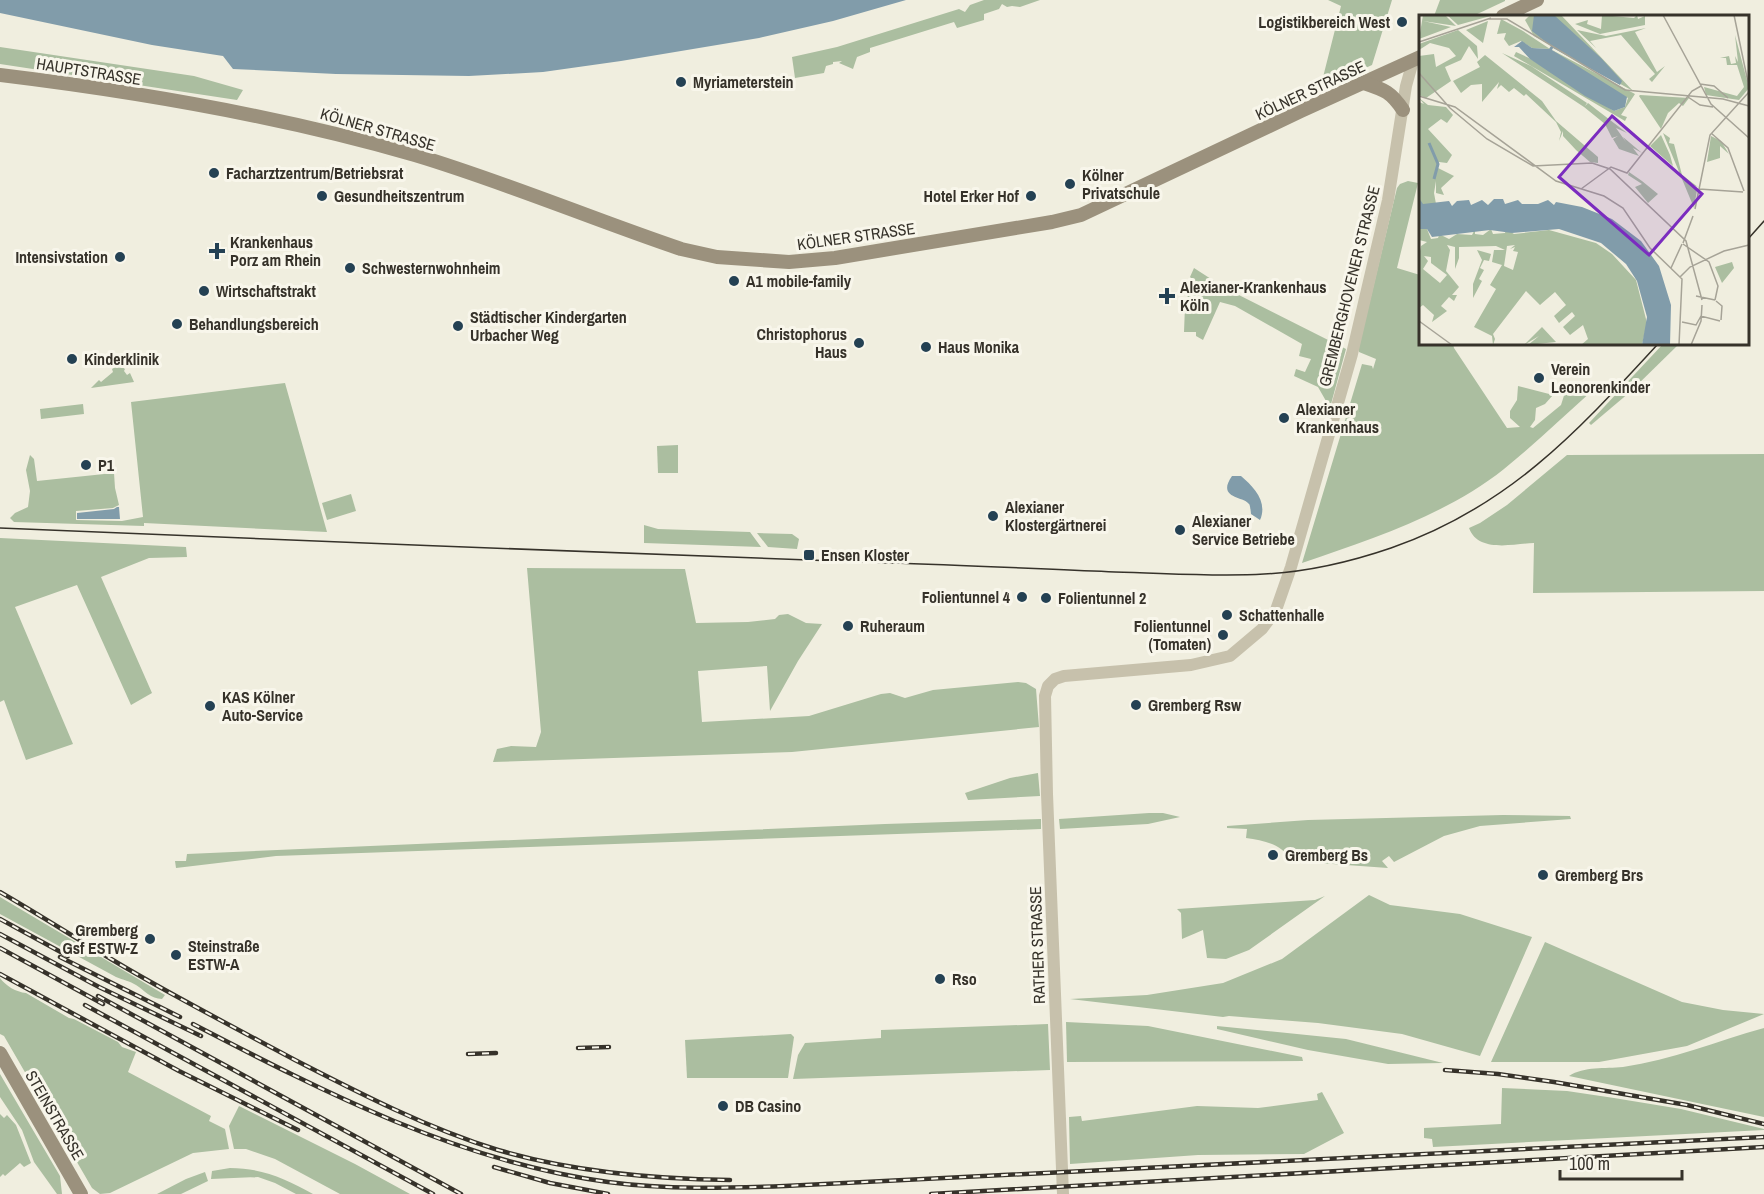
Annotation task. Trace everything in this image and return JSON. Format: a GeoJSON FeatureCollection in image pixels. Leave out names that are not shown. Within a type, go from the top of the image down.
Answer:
{"type":"FeatureCollection","features":[{"type":"Feature","properties":{"kind":"main road"},"geometry":{"type":"LineString","coordinates":[[1505,15],[1537,0]]}},
{"type":"Feature","properties":{"kind":"main road","name":"KÖLNER STRASSE"},"geometry":{"type":"LineString","coordinates":[[174,101],[309,127],[417,156],[681,249],[717,257],[789,262],[835,258],[1052,222],[1081,215],[1417,59]]}},
{"type":"Feature","properties":{"kind":"main road","name":"HAUPTSTRASSE"},"geometry":{"type":"LineString","coordinates":[[0,75],[174,101]]}},
{"type":"Feature","properties":{"kind":"main road"},"geometry":{"type":"LineString","coordinates":[[1365,83],[1385,90],[1392,95],[1403,110]]}},
{"type":"Feature","properties":{"kind":"main road","name":"STEINSTRASSE"},"geometry":{"type":"LineString","coordinates":[[0,1053],[81,1194]]}},
{"type":"Feature","properties":{"kind":"main road"},"geometry":{"type":"LineString","coordinates":[[68,1194],[70,1175]]}},
{"type":"Feature","properties":{"kind":"street","name":"GREMBERGHOVENER STRASSE"},"geometry":{"type":"LineString","coordinates":[[1045,696],[1048,686],[1064,676],[1089,672],[1191,665],[1230,656],[1262,629],[1276,610],[1291,567],[1352,354],[1388,200],[1403,110],[1417,59]]}},
{"type":"Feature","properties":{"kind":"street","name":"RATHER STRASSE"},"geometry":{"type":"LineString","coordinates":[[1045,696],[1064,1194]]}},
{"type":"Feature","properties":{"kind":"green space"},"geometry":{"type":"Polygon","coordinates":[[[984,0],[1040,0],[1020,7],[1007,7],[1002,4],[999,9],[984,14],[984,20],[957,28],[954,22],[870,48],[870,52],[857,57],[853,69],[839,63],[842,61],[833,62],[826,66],[824,73],[795,78],[792,57],[837,47],[959,9],[965,12],[970,5],[984,0]]]}},
{"type":"Feature","properties":{"kind":"green space"},"geometry":{"type":"Polygon","coordinates":[[[1328,0],[1392,0],[1372,65],[1320,89],[1341,6],[1328,0]]]}},
{"type":"Feature","properties":{"kind":"green space"},"geometry":{"type":"Polygon","coordinates":[[[1440,0],[1505,0],[1475,15],[1434,15],[1440,0]]]}},
{"type":"Feature","properties":{"kind":"green space"},"geometry":{"type":"Polygon","coordinates":[[[0,47],[194,76],[243,90],[237,100],[0,64],[0,47]]]}},
{"type":"Feature","properties":{"kind":"green space"},"geometry":{"type":"Polygon","coordinates":[[[1408,181],[1418,183],[1397,268],[1419,275],[1419,345],[1453,345],[1507,428],[1520,427],[1510,418],[1510,411],[1517,400],[1518,386],[1553,395],[1545,404],[1536,408],[1535,420],[1530,427],[1533,428],[1561,405],[1568,383],[1593,390],[1504,469],[1458,500],[1408,524],[1302,563],[1362,364],[1372,366],[1373,369],[1376,359],[1359,352],[1359,346],[1397,188],[1408,181]]]}},
{"type":"Feature","properties":{"kind":"green space"},"geometry":{"type":"Polygon","coordinates":[[[1194,268],[1225,288],[1346,349],[1331,404],[1326,401],[1318,387],[1294,376],[1296,369],[1305,372],[1311,359],[1299,356],[1302,344],[1235,306],[1220,302],[1203,340],[1196,336],[1196,332],[1184,332],[1185,306],[1190,288],[1197,284],[1190,277],[1194,268]]]}},
{"type":"Feature","properties":{"kind":"green space"},"geometry":{"type":"Polygon","coordinates":[[[1662,345],[1678,345],[1630,392],[1591,425],[1589,423],[1662,345]]]}},
{"type":"Feature","properties":{"kind":"green space"},"geometry":{"type":"Polygon","coordinates":[[[119,365],[125,369],[127,375],[130,373],[134,382],[91,388],[99,380],[101,382],[113,372],[112,369],[119,365]]]}},
{"type":"Feature","properties":{"kind":"green space"},"geometry":{"type":"Polygon","coordinates":[[[285,383],[327,532],[144,523],[144,526],[14,522],[10,518],[28,507],[30,491],[26,470],[30,455],[34,459],[37,481],[114,473],[119,505],[113,508],[76,511],[76,520],[122,521],[143,517],[131,402],[285,383]]]}},
{"type":"Feature","properties":{"kind":"green space"},"geometry":{"type":"Polygon","coordinates":[[[83,404],[84,414],[41,419],[40,409],[83,404]]]}},
{"type":"Feature","properties":{"kind":"green space"},"geometry":{"type":"Polygon","coordinates":[[[678,445],[678,473],[658,473],[657,446],[678,445]]]}},
{"type":"Feature","properties":{"kind":"green space"},"geometry":{"type":"Polygon","coordinates":[[[1764,454],[1764,591],[1533,593],[1534,543],[1488,544],[1474,536],[1469,528],[1507,505],[1567,455],[1764,454]]]}},
{"type":"Feature","properties":{"kind":"green space"},"geometry":{"type":"Polygon","coordinates":[[[351,494],[356,511],[327,520],[322,503],[351,494]]]}},
{"type":"Feature","properties":{"kind":"green space"},"geometry":{"type":"Polygon","coordinates":[[[644,525],[658,529],[750,532],[761,547],[644,543],[644,525]]]}},
{"type":"Feature","properties":{"kind":"green space"},"geometry":{"type":"Polygon","coordinates":[[[757,533],[792,534],[799,539],[797,549],[768,547],[757,533]]]}},
{"type":"Feature","properties":{"kind":"green space"},"geometry":{"type":"Polygon","coordinates":[[[0,538],[186,547],[187,557],[149,558],[101,577],[152,693],[131,705],[77,585],[15,607],[73,744],[26,760],[4,700],[0,702],[0,538]]]}},
{"type":"Feature","properties":{"kind":"green space"},"geometry":{"type":"Polygon","coordinates":[[[527,568],[685,569],[696,623],[748,622],[775,619],[779,615],[788,614],[806,623],[822,624],[770,711],[767,666],[698,671],[702,722],[809,716],[881,694],[890,693],[905,698],[933,690],[1018,682],[1026,683],[1036,689],[1039,727],[792,752],[493,762],[497,749],[511,746],[536,747],[541,732],[527,568]]]}},
{"type":"Feature","properties":{"kind":"green space"},"geometry":{"type":"Polygon","coordinates":[[[1038,773],[1040,796],[968,800],[965,793],[1010,778],[1038,773]]]}},
{"type":"Feature","properties":{"kind":"green space"},"geometry":{"type":"Polygon","coordinates":[[[1149,813],[1180,817],[1148,824],[1060,829],[1059,819],[1149,813]]]}},
{"type":"Feature","properties":{"kind":"green space"},"geometry":{"type":"Polygon","coordinates":[[[1503,815],[1570,816],[1571,819],[1480,826],[1444,836],[1394,862],[1389,856],[1382,861],[1388,868],[1291,861],[1278,847],[1246,838],[1247,829],[1227,828],[1227,826],[1308,820],[1503,815]]]}},
{"type":"Feature","properties":{"kind":"green space"},"geometry":{"type":"Polygon","coordinates":[[[1041,819],[1041,829],[276,856],[176,868],[175,861],[186,861],[187,854],[1041,819]]]}},
{"type":"Feature","properties":{"kind":"green space"},"geometry":{"type":"Polygon","coordinates":[[[1369,895],[1390,905],[1460,914],[1532,937],[1480,1056],[1402,1034],[1318,1023],[1223,1017],[1070,999],[1147,995],[1223,983],[1282,959],[1369,895]]]}},
{"type":"Feature","properties":{"kind":"green space"},"geometry":{"type":"Polygon","coordinates":[[[1325,896],[1249,950],[1226,959],[1207,958],[1203,930],[1182,939],[1181,913],[1177,909],[1315,900],[1325,896]]]}},
{"type":"Feature","properties":{"kind":"green space"},"geometry":{"type":"Polygon","coordinates":[[[0,897],[165,995],[162,999],[151,996],[134,984],[116,977],[0,914],[0,897]]]}},
{"type":"Feature","properties":{"kind":"green space"},"geometry":{"type":"Polygon","coordinates":[[[1545,942],[1682,1002],[1723,1010],[1764,1014],[1687,1046],[1599,1062],[1491,1062],[1545,942]]]}},
{"type":"Feature","properties":{"kind":"green space"},"geometry":{"type":"Polygon","coordinates":[[[0,978],[12,988],[26,993],[69,1018],[118,1042],[122,1047],[136,1052],[128,1072],[211,1116],[209,1121],[225,1129],[229,1149],[193,1153],[110,1193],[100,1194],[92,1188],[4,1036],[0,1034],[0,978]]]}},
{"type":"Feature","properties":{"kind":"green space"},"geometry":{"type":"Polygon","coordinates":[[[1066,1022],[1148,1026],[1302,1057],[1303,1061],[1067,1062],[1066,1022]]]}},
{"type":"Feature","properties":{"kind":"green space"},"geometry":{"type":"Polygon","coordinates":[[[1048,1024],[1050,1070],[793,1079],[798,1055],[805,1043],[881,1038],[881,1030],[1048,1024]]]}},
{"type":"Feature","properties":{"kind":"green space"},"geometry":{"type":"Polygon","coordinates":[[[1217,1026],[1346,1039],[1443,1063],[1388,1064],[1308,1050],[1217,1029],[1217,1026]]]}},
{"type":"Feature","properties":{"kind":"green space"},"geometry":{"type":"Polygon","coordinates":[[[1764,1028],[1764,1117],[1569,1076],[1588,1069],[1623,1067],[1659,1060],[1764,1028]]]}},
{"type":"Feature","properties":{"kind":"green space"},"geometry":{"type":"Polygon","coordinates":[[[791,1034],[794,1037],[788,1078],[687,1078],[685,1040],[791,1034]]]}},
{"type":"Feature","properties":{"kind":"green space"},"geometry":{"type":"Polygon","coordinates":[[[0,1074],[60,1176],[62,1194],[57,1194],[34,1162],[22,1130],[0,1097],[0,1074]]]}},
{"type":"Feature","properties":{"kind":"green space"},"geometry":{"type":"Polygon","coordinates":[[[1502,1088],[1567,1091],[1614,1098],[1681,1109],[1764,1130],[1433,1147],[1432,1139],[1424,1138],[1424,1128],[1501,1124],[1502,1088]]]}},
{"type":"Feature","properties":{"kind":"green space"},"geometry":{"type":"Polygon","coordinates":[[[1322,1092],[1344,1133],[1304,1154],[1198,1155],[1070,1164],[1069,1117],[1081,1116],[1082,1121],[1197,1106],[1258,1108],[1318,1100],[1317,1094],[1322,1092]]]}},
{"type":"Feature","properties":{"kind":"green space"},"geometry":{"type":"Polygon","coordinates":[[[239,1106],[410,1194],[340,1194],[275,1159],[246,1149],[234,1149],[229,1126],[239,1106]]]}},
{"type":"Feature","properties":{"kind":"green space"},"geometry":{"type":"Polygon","coordinates":[[[0,1114],[4,1118],[7,1115],[16,1125],[31,1163],[24,1167],[20,1163],[5,1176],[3,1174],[0,1177],[0,1114]]]}},
{"type":"Feature","properties":{"kind":"green space"},"geometry":{"type":"Polygon","coordinates":[[[230,1168],[273,1175],[313,1194],[296,1194],[258,1177],[211,1179],[212,1171],[230,1168]]]}},
{"type":"Feature","properties":{"kind":"green space"},"geometry":{"type":"Polygon","coordinates":[[[205,1172],[208,1181],[181,1194],[157,1194],[186,1179],[205,1172]]]}},
{"type":"Feature","properties":{"kind":"water"},"geometry":{"type":"Polygon","coordinates":[[[0,0],[906,0],[833,21],[759,38],[543,72],[469,76],[336,74],[233,69],[223,56],[152,45],[0,13],[0,0]]]}},
{"type":"Feature","properties":{"kind":"water"},"geometry":{"type":"Polygon","coordinates":[[[1232,476],[1241,476],[1258,495],[1262,507],[1260,520],[1251,514],[1246,501],[1229,493],[1228,483],[1232,476]]]}},
{"type":"Feature","properties":{"kind":"water"},"geometry":{"type":"Polygon","coordinates":[[[119,507],[120,519],[77,519],[77,513],[119,507]]]}},
{"type":"Feature","properties":{"kind":"tram line"},"geometry":{"type":"LineString","coordinates":[[1749,238],[1764,221]]}},
{"type":"Feature","properties":{"kind":"tram line"},"geometry":{"type":"LineString","coordinates":[[0,528],[1115,572],[1227,575],[1280,573],[1328,566],[1376,553],[1433,531],[1471,511],[1506,489],[1538,464],[1599,407],[1657,345]]}},
{"type":"Feature","properties":{"kind":"railway"},"geometry":{"type":"LineString","coordinates":[[0,892],[128,969],[211,1015],[395,1110],[446,1131],[498,1150],[555,1164],[642,1176],[730,1180]]}},
{"type":"Feature","properties":{"kind":"railway"},"geometry":{"type":"LineString","coordinates":[[0,919],[68,956]]}},
{"type":"Feature","properties":{"kind":"railway"},"geometry":{"type":"LineString","coordinates":[[0,934],[99,987],[201,1036]]}},
{"type":"Feature","properties":{"kind":"railway"},"geometry":{"type":"LineString","coordinates":[[0,948],[103,1004]]}},
{"type":"Feature","properties":{"kind":"railway"},"geometry":{"type":"LineString","coordinates":[[60,957],[180,1017]]}},
{"type":"Feature","properties":{"kind":"railway"},"geometry":{"type":"LineString","coordinates":[[0,974],[179,1071],[298,1130]]}},
{"type":"Feature","properties":{"kind":"railway"},"geometry":{"type":"LineString","coordinates":[[98,996],[461,1194]]}},
{"type":"Feature","properties":{"kind":"railway"},"geometry":{"type":"LineString","coordinates":[[85,1005],[433,1194]]}},
{"type":"Feature","properties":{"kind":"railway"},"geometry":{"type":"LineString","coordinates":[[193,1024],[343,1099],[446,1141],[553,1172],[608,1182],[652,1186],[719,1188],[785,1186],[1764,1137]]}},
{"type":"Feature","properties":{"kind":"railway"},"geometry":{"type":"LineString","coordinates":[[578,1048],[609,1047]]}},
{"type":"Feature","properties":{"kind":"railway"},"geometry":{"type":"LineString","coordinates":[[468,1054],[496,1053]]}},
{"type":"Feature","properties":{"kind":"railway"},"geometry":{"type":"LineString","coordinates":[[1445,1070],[1498,1074],[1554,1082],[1687,1105],[1764,1124]]}},
{"type":"Feature","properties":{"kind":"railway"},"geometry":{"type":"LineString","coordinates":[[931,1194],[1764,1147]]}},
{"type":"Feature","properties":{"kind":"railway"},"geometry":{"type":"LineString","coordinates":[[494,1167],[550,1183],[608,1194]]}},
{"type":"Feature","properties":{"kind":"place","name":"Logistikbereich West"},"geometry":{"type":"Point","coordinates":[1402,22]}},
{"type":"Feature","properties":{"kind":"place","name":"Myriameterstein"},"geometry":{"type":"Point","coordinates":[681,82]}},
{"type":"Feature","properties":{"kind":"place","name":"Facharztzentrum/Betriebsrat"},"geometry":{"type":"Point","coordinates":[214,173]}},
{"type":"Feature","properties":{"kind":"place","name":"Kölner Privatschule"},"geometry":{"type":"Point","coordinates":[1070,184]}},
{"type":"Feature","properties":{"kind":"place","name":"Gesundheitszentrum"},"geometry":{"type":"Point","coordinates":[322,196]}},
{"type":"Feature","properties":{"kind":"place","name":"Hotel Erker Hof"},"geometry":{"type":"Point","coordinates":[1031,196]}},
{"type":"Feature","properties":{"kind":"place","name":"Krankenhaus Porz am Rhein"},"geometry":{"type":"Point","coordinates":[217,251]}},
{"type":"Feature","properties":{"kind":"place","name":"Intensivstation"},"geometry":{"type":"Point","coordinates":[120,257]}},
{"type":"Feature","properties":{"kind":"place","name":"Schwesternwohnheim"},"geometry":{"type":"Point","coordinates":[350,268]}},
{"type":"Feature","properties":{"kind":"place","name":"A1 mobile-family"},"geometry":{"type":"Point","coordinates":[734,281]}},
{"type":"Feature","properties":{"kind":"place","name":"Wirtschaftstrakt"},"geometry":{"type":"Point","coordinates":[204,291]}},
{"type":"Feature","properties":{"kind":"place","name":"Alexianer-Krankenhaus Köln"},"geometry":{"type":"Point","coordinates":[1167,296]}},
{"type":"Feature","properties":{"kind":"place","name":"Behandlungsbereich"},"geometry":{"type":"Point","coordinates":[177,324]}},
{"type":"Feature","properties":{"kind":"place","name":"Städtischer Kindergarten Urbacher Weg"},"geometry":{"type":"Point","coordinates":[458,326]}},
{"type":"Feature","properties":{"kind":"place","name":"Christophorus Haus"},"geometry":{"type":"Point","coordinates":[859,343]}},
{"type":"Feature","properties":{"kind":"place","name":"Haus Monika"},"geometry":{"type":"Point","coordinates":[926,347]}},
{"type":"Feature","properties":{"kind":"place","name":"Kinderklinik"},"geometry":{"type":"Point","coordinates":[72,359]}},
{"type":"Feature","properties":{"kind":"place","name":"Verein Leonorenkinder"},"geometry":{"type":"Point","coordinates":[1539,378]}},
{"type":"Feature","properties":{"kind":"place","name":"Alexianer Krankenhaus"},"geometry":{"type":"Point","coordinates":[1284,418]}},
{"type":"Feature","properties":{"kind":"place","name":"P1"},"geometry":{"type":"Point","coordinates":[86,465]}},
{"type":"Feature","properties":{"kind":"place","name":"Alexianer Klostergärtnerei"},"geometry":{"type":"Point","coordinates":[993,516]}},
{"type":"Feature","properties":{"kind":"place","name":"Alexianer Service Betriebe"},"geometry":{"type":"Point","coordinates":[1180,530]}},
{"type":"Feature","properties":{"kind":"place","name":"Ensen Kloster"},"geometry":{"type":"Point","coordinates":[809,555]}},
{"type":"Feature","properties":{"kind":"place","name":"Folientunnel 4"},"geometry":{"type":"Point","coordinates":[1022,597]}},
{"type":"Feature","properties":{"kind":"place","name":"Folientunnel 2"},"geometry":{"type":"Point","coordinates":[1046,598]}},
{"type":"Feature","properties":{"kind":"place","name":"Schattenhalle"},"geometry":{"type":"Point","coordinates":[1227,615]}},
{"type":"Feature","properties":{"kind":"place","name":"Ruheraum"},"geometry":{"type":"Point","coordinates":[848,626]}},
{"type":"Feature","properties":{"kind":"place","name":"Folientunnel (Tomaten)"},"geometry":{"type":"Point","coordinates":[1223,635]}},
{"type":"Feature","properties":{"kind":"place","name":"Gremberg Rsw"},"geometry":{"type":"Point","coordinates":[1136,705]}},
{"type":"Feature","properties":{"kind":"place","name":"KAS Kölner Auto-Service"},"geometry":{"type":"Point","coordinates":[210,706]}},
{"type":"Feature","properties":{"kind":"place","name":"Gremberg Bs"},"geometry":{"type":"Point","coordinates":[1273,855]}},
{"type":"Feature","properties":{"kind":"place","name":"Gremberg Brs"},"geometry":{"type":"Point","coordinates":[1543,875]}},
{"type":"Feature","properties":{"kind":"place","name":"Gremberg Gsf ESTW-Z"},"geometry":{"type":"Point","coordinates":[150,939]}},
{"type":"Feature","properties":{"kind":"place","name":"Steinstraße ESTW-A"},"geometry":{"type":"Point","coordinates":[176,955]}},
{"type":"Feature","properties":{"kind":"place","name":"Rso"},"geometry":{"type":"Point","coordinates":[940,979]}},
{"type":"Feature","properties":{"kind":"place","name":"DB Casino"},"geometry":{"type":"Point","coordinates":[723,1106]}}]}
